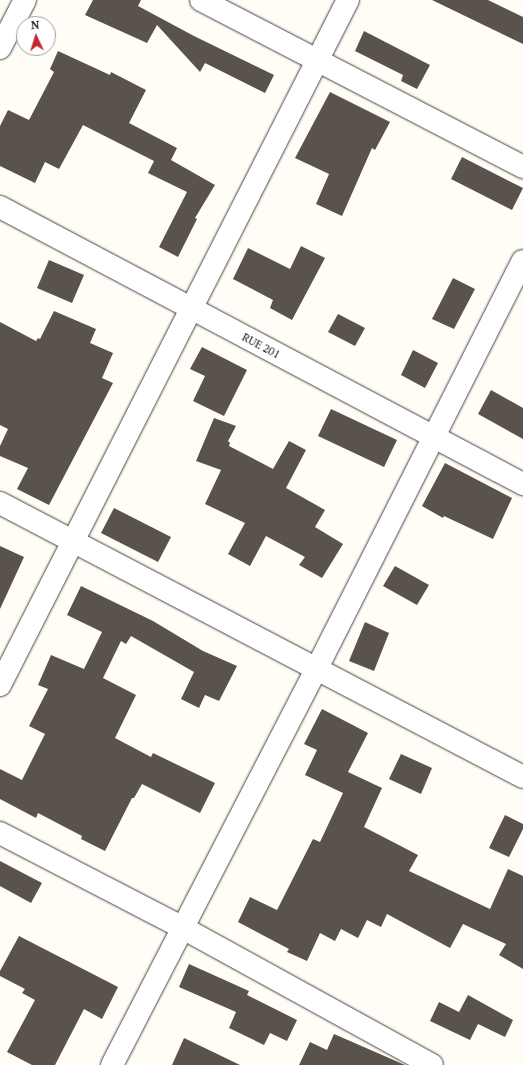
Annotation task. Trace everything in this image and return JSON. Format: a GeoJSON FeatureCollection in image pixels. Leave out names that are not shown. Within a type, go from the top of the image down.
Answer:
{"type":"FeatureCollection","features":[{"type":"Feature","properties":{"kind":"street"},"geometry":{"type":"LineString","coordinates":[[0,48],[25,0]]}},
{"type":"Feature","properties":{"kind":"street"},"geometry":{"type":"LineString","coordinates":[[201,0],[523,167]]}},
{"type":"Feature","properties":{"kind":"street"},"geometry":{"type":"LineString","coordinates":[[0,685],[348,0]]}},
{"type":"Feature","properties":{"kind":"street","name":"RUE 201"},"geometry":{"type":"LineString","coordinates":[[0,207],[523,484]]}},
{"type":"Feature","properties":{"kind":"street"},"geometry":{"type":"LineString","coordinates":[[112,1065],[316,670],[523,261]]}},
{"type":"Feature","properties":{"kind":"street"},"geometry":{"type":"LineString","coordinates":[[0,503],[316,670],[523,777]]}},
{"type":"Feature","properties":{"kind":"street"},"geometry":{"type":"LineString","coordinates":[[0,833],[183,928],[432,1065]]}},
{"type":"Feature","properties":{"kind":"building"},"geometry":{"type":"Polygon","coordinates":[[[93,0],[141,0],[138,6],[194,36],[274,75],[265,93],[205,63],[200,72],[157,25],[147,43],[85,15],[93,0]]]}},
{"type":"Feature","properties":{"kind":"building"},"geometry":{"type":"Polygon","coordinates":[[[432,0],[488,0],[523,17],[523,44],[432,0]]]}},
{"type":"Feature","properties":{"kind":"building"},"geometry":{"type":"Polygon","coordinates":[[[364,31],[430,65],[417,89],[401,81],[403,75],[355,51],[364,31]]]}},
{"type":"Feature","properties":{"kind":"building"},"geometry":{"type":"Polygon","coordinates":[[[58,51],[110,75],[111,72],[146,90],[129,123],[177,148],[171,160],[215,185],[195,218],[197,219],[178,257],[159,247],[187,192],[148,173],[154,161],[83,125],[59,169],[45,162],[35,183],[0,166],[0,126],[8,110],[29,120],[54,72],[50,69],[58,51]]]}},
{"type":"Feature","properties":{"kind":"building"},"geometry":{"type":"Polygon","coordinates":[[[330,92],[390,122],[375,150],[372,148],[342,216],[316,204],[329,174],[295,158],[330,92]]]}},
{"type":"Feature","properties":{"kind":"building"},"geometry":{"type":"Polygon","coordinates":[[[462,157],[523,188],[512,210],[451,179],[462,157]]]}},
{"type":"Feature","properties":{"kind":"building"},"geometry":{"type":"Polygon","coordinates":[[[301,246],[325,258],[292,320],[270,308],[273,300],[233,279],[248,248],[290,269],[301,246]]]}},
{"type":"Feature","properties":{"kind":"building"},"geometry":{"type":"Polygon","coordinates":[[[49,260],[84,275],[72,303],[37,288],[49,260]]]}},
{"type":"Feature","properties":{"kind":"building"},"geometry":{"type":"Polygon","coordinates":[[[453,278],[475,289],[454,329],[432,319],[453,278]]]}},
{"type":"Feature","properties":{"kind":"building"},"geometry":{"type":"Polygon","coordinates":[[[54,311],[96,329],[90,343],[113,353],[102,378],[113,383],[49,505],[17,489],[28,468],[0,456],[0,446],[8,429],[0,425],[0,322],[36,341],[38,338],[40,339],[54,311]]]}},
{"type":"Feature","properties":{"kind":"building"},"geometry":{"type":"Polygon","coordinates":[[[338,314],[365,328],[355,346],[328,332],[338,314]]]}},
{"type":"Feature","properties":{"kind":"building"},"geometry":{"type":"Polygon","coordinates":[[[202,347],[247,370],[224,416],[193,401],[205,376],[190,369],[202,347]]]}},
{"type":"Feature","properties":{"kind":"building"},"geometry":{"type":"Polygon","coordinates":[[[413,350],[438,363],[425,388],[401,375],[413,350]]]}},
{"type":"Feature","properties":{"kind":"building"},"geometry":{"type":"Polygon","coordinates":[[[491,390],[523,408],[523,439],[478,414],[491,390]]]}},
{"type":"Feature","properties":{"kind":"building"},"geometry":{"type":"Polygon","coordinates":[[[331,409],[397,440],[384,467],[318,436],[331,409]]]}},
{"type":"Feature","properties":{"kind":"building"},"geometry":{"type":"Polygon","coordinates":[[[214,418],[236,426],[228,441],[230,443],[229,446],[273,469],[289,441],[306,450],[286,488],[325,510],[315,527],[343,544],[322,578],[299,565],[305,557],[266,536],[250,566],[228,554],[245,523],[205,504],[221,470],[196,461],[214,418]]]}},
{"type":"Feature","properties":{"kind":"building"},"geometry":{"type":"Polygon","coordinates":[[[445,463],[512,498],[493,539],[444,516],[443,518],[422,506],[445,463]]]}},
{"type":"Feature","properties":{"kind":"building"},"geometry":{"type":"Polygon","coordinates":[[[114,508],[171,537],[158,562],[101,533],[114,508]]]}},
{"type":"Feature","properties":{"kind":"building"},"geometry":{"type":"Polygon","coordinates":[[[0,546],[24,557],[0,609],[0,546]]]}},
{"type":"Feature","properties":{"kind":"building"},"geometry":{"type":"Polygon","coordinates":[[[395,566],[429,585],[417,605],[383,586],[395,566]]]}},
{"type":"Feature","properties":{"kind":"building"},"geometry":{"type":"Polygon","coordinates":[[[81,586],[153,621],[203,651],[237,666],[219,701],[205,695],[199,708],[181,699],[194,672],[131,636],[126,644],[121,641],[103,678],[136,695],[115,738],[151,757],[153,753],[215,783],[200,813],[142,784],[134,798],[132,798],[105,851],[81,839],[82,836],[38,813],[36,818],[0,799],[0,769],[22,780],[45,734],[29,726],[48,689],[38,685],[51,655],[84,669],[102,632],[67,615],[81,586]]]}},
{"type":"Feature","properties":{"kind":"building"},"geometry":{"type":"Polygon","coordinates":[[[365,622],[389,633],[374,671],[349,661],[365,622]]]}},
{"type":"Feature","properties":{"kind":"building"},"geometry":{"type":"Polygon","coordinates":[[[322,709],[368,733],[348,772],[382,788],[364,827],[418,855],[409,871],[490,909],[508,869],[523,876],[523,969],[499,955],[506,944],[463,924],[450,948],[387,914],[381,927],[367,920],[358,938],[341,929],[335,941],[320,933],[307,961],[287,952],[289,949],[238,922],[250,897],[277,910],[313,839],[320,842],[343,793],[305,775],[317,750],[304,744],[322,709]]]}},
{"type":"Feature","properties":{"kind":"building"},"geometry":{"type":"Polygon","coordinates":[[[401,754],[432,768],[421,794],[389,779],[401,754]]]}},
{"type":"Feature","properties":{"kind":"building"},"geometry":{"type":"Polygon","coordinates":[[[505,815],[523,824],[523,829],[509,857],[489,848],[505,815]]]}},
{"type":"Feature","properties":{"kind":"building"},"geometry":{"type":"Polygon","coordinates":[[[0,861],[42,883],[31,903],[0,886],[0,861]]]}},
{"type":"Feature","properties":{"kind":"building"},"geometry":{"type":"Polygon","coordinates":[[[19,936],[118,987],[102,1019],[84,1009],[55,1065],[32,1065],[7,1052],[35,1000],[22,993],[25,989],[0,976],[0,971],[19,936]]]}},
{"type":"Feature","properties":{"kind":"building"},"geometry":{"type":"Polygon","coordinates":[[[189,964],[249,991],[247,995],[297,1020],[287,1041],[270,1033],[264,1045],[229,1028],[236,1012],[179,987],[189,964]]]}},
{"type":"Feature","properties":{"kind":"building"},"geometry":{"type":"Polygon","coordinates":[[[468,995],[513,1020],[505,1037],[478,1024],[470,1040],[430,1021],[439,1002],[459,1012],[468,995]]]}},
{"type":"Feature","properties":{"kind":"building"},"geometry":{"type":"Polygon","coordinates":[[[334,1034],[405,1065],[299,1065],[310,1042],[327,1050],[334,1034]]]}},
{"type":"Feature","properties":{"kind":"building"},"geometry":{"type":"Polygon","coordinates":[[[184,1038],[240,1065],[172,1065],[184,1038]]]}}]}
